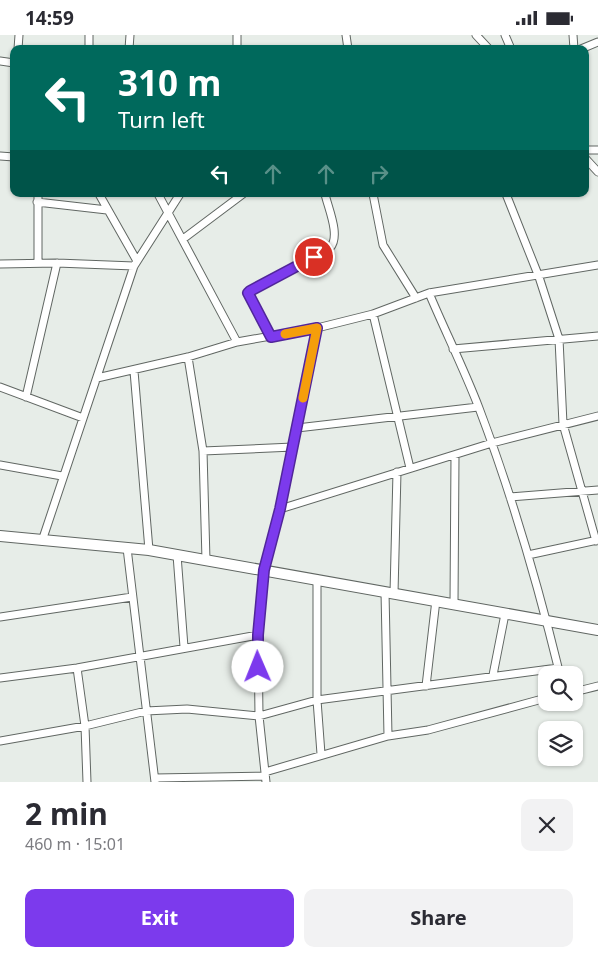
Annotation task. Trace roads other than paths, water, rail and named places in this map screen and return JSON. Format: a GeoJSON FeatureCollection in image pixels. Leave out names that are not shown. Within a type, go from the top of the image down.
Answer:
{"type":"FeatureCollection","features":[{"type":"Feature","properties":{"kind":"street"},"geometry":{"type":"LineString","coordinates":[[476,35],[485,45]]}},
{"type":"Feature","properties":{"kind":"street"},"geometry":{"type":"LineString","coordinates":[[589,157],[598,173]]}},
{"type":"Feature","properties":{"kind":"street"},"geometry":{"type":"LineString","coordinates":[[38,197],[38,263]]}},
{"type":"Feature","properties":{"kind":"street"},"geometry":{"type":"LineString","coordinates":[[100,197],[136,264]]}},
{"type":"Feature","properties":{"kind":"street"},"geometry":{"type":"LineString","coordinates":[[160,197],[236,342]]}},
{"type":"Feature","properties":{"kind":"street"},"geometry":{"type":"LineString","coordinates":[[42,541],[62,477],[136,264],[178,197]]}},
{"type":"Feature","properties":{"kind":"street"},"geometry":{"type":"LineString","coordinates":[[183,239],[239,197]]}},
{"type":"Feature","properties":{"kind":"street"},"geometry":{"type":"LineString","coordinates":[[271,337],[248,293],[330,249],[334,244],[335,236],[326,197]]}},
{"type":"Feature","properties":{"kind":"street"},"geometry":{"type":"LineString","coordinates":[[374,197],[383,245],[416,297]]}},
{"type":"Feature","properties":{"kind":"street"},"geometry":{"type":"LineString","coordinates":[[507,197],[540,277],[559,339],[563,423],[597,541],[528,555]]}},
{"type":"Feature","properties":{"kind":"street"},"geometry":{"type":"LineString","coordinates":[[37,202],[107,210]]}},
{"type":"Feature","properties":{"kind":"street"},"geometry":{"type":"LineString","coordinates":[[26,397],[57,263]]}},
{"type":"Feature","properties":{"kind":"street"},"geometry":{"type":"LineString","coordinates":[[0,264],[136,264]]}},
{"type":"Feature","properties":{"kind":"street"},"geometry":{"type":"LineString","coordinates":[[97,378],[134,371],[236,342],[317,328],[373,314],[429,293],[540,277],[598,265]]}},
{"type":"Feature","properties":{"kind":"street"},"geometry":{"type":"LineString","coordinates":[[429,293],[492,443],[548,621],[558,666]]}},
{"type":"Feature","properties":{"kind":"street"},"geometry":{"type":"LineString","coordinates":[[373,314],[410,468]]}},
{"type":"Feature","properties":{"kind":"street"},"geometry":{"type":"LineString","coordinates":[[265,776],[260,716],[258,635],[264,570],[280,509],[317,328]]}},
{"type":"Feature","properties":{"kind":"street"},"geometry":{"type":"LineString","coordinates":[[453,349],[598,336]]}},
{"type":"Feature","properties":{"kind":"street"},"geometry":{"type":"LineString","coordinates":[[188,357],[203,451],[206,560]]}},
{"type":"Feature","properties":{"kind":"street"},"geometry":{"type":"LineString","coordinates":[[134,371],[149,550]]}},
{"type":"Feature","properties":{"kind":"street"},"geometry":{"type":"LineString","coordinates":[[0,387],[83,418]]}},
{"type":"Feature","properties":{"kind":"street"},"geometry":{"type":"LineString","coordinates":[[297,427],[478,407]]}},
{"type":"Feature","properties":{"kind":"street"},"geometry":{"type":"LineString","coordinates":[[280,509],[492,443],[563,423],[598,416]]}},
{"type":"Feature","properties":{"kind":"street"},"geometry":{"type":"LineString","coordinates":[[203,451],[293,447]]}},
{"type":"Feature","properties":{"kind":"street"},"geometry":{"type":"LineString","coordinates":[[454,604],[455,456]]}},
{"type":"Feature","properties":{"kind":"street"},"geometry":{"type":"LineString","coordinates":[[0,465],[62,477]]}},
{"type":"Feature","properties":{"kind":"street"},"geometry":{"type":"LineString","coordinates":[[388,736],[386,691],[397,472]]}},
{"type":"Feature","properties":{"kind":"street"},"geometry":{"type":"LineString","coordinates":[[510,497],[598,489]]}},
{"type":"Feature","properties":{"kind":"street"},"geometry":{"type":"LineString","coordinates":[[0,536],[149,550],[598,630]]}},
{"type":"Feature","properties":{"kind":"street"},"geometry":{"type":"LineString","coordinates":[[128,548],[132,597],[155,780],[265,776],[321,754],[388,736],[428,730],[538,700]]}},
{"type":"Feature","properties":{"kind":"street"},"geometry":{"type":"LineString","coordinates":[[177,555],[184,647]]}},
{"type":"Feature","properties":{"kind":"street"},"geometry":{"type":"LineString","coordinates":[[317,579],[317,700],[321,754]]}},
{"type":"Feature","properties":{"kind":"street"},"geometry":{"type":"LineString","coordinates":[[0,617],[132,597]]}},
{"type":"Feature","properties":{"kind":"street"},"geometry":{"type":"LineString","coordinates":[[426,686],[436,600]]}},
{"type":"Feature","properties":{"kind":"street"},"geometry":{"type":"LineString","coordinates":[[493,675],[505,614]]}},
{"type":"Feature","properties":{"kind":"street"},"geometry":{"type":"LineString","coordinates":[[0,678],[77,668],[258,635]]}},
{"type":"Feature","properties":{"kind":"street"},"geometry":{"type":"LineString","coordinates":[[77,668],[86,726],[87,782]]}},
{"type":"Feature","properties":{"kind":"street"},"geometry":{"type":"LineString","coordinates":[[0,741],[86,726],[146,711],[187,709],[260,716],[317,700],[493,675],[538,673]]}},
{"type":"Feature","properties":{"kind":"street"},"geometry":{"type":"LineString","coordinates":[[583,689],[598,686]]}}]}
